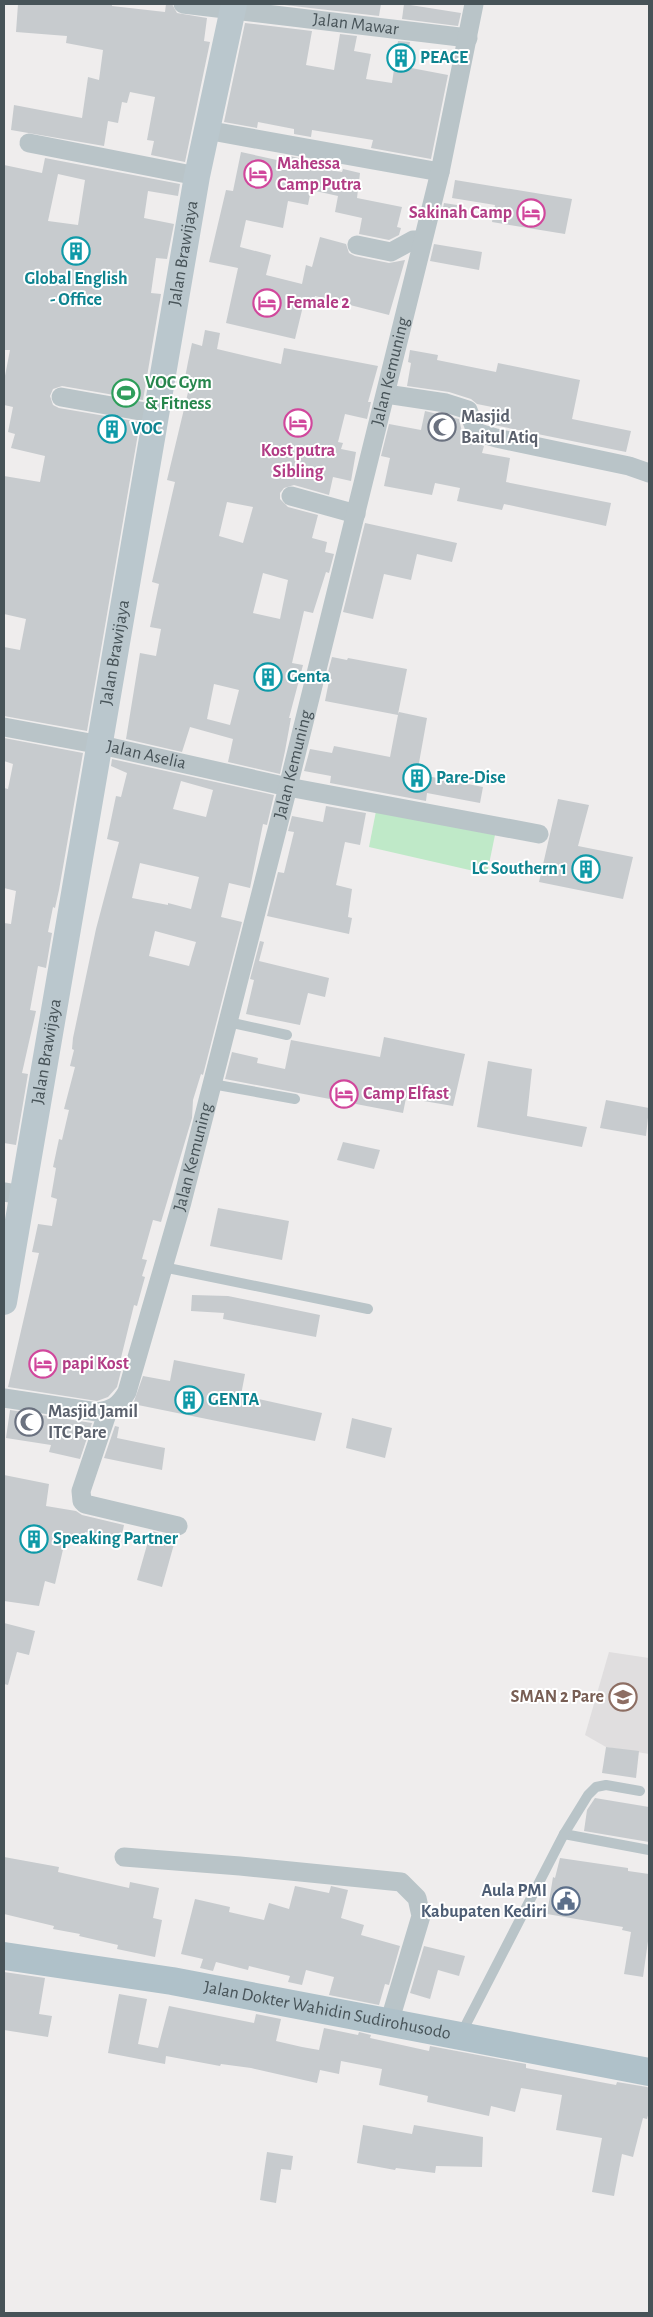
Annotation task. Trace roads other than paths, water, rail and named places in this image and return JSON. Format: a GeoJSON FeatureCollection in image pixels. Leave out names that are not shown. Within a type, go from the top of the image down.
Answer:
{"type":"FeatureCollection","features":[{"type":"Feature","properties":{"kind":"main road","name":"Jalan Brawijaya"},"geometry":{"type":"LineString","coordinates":[[4,1302],[13,1194],[101,745],[197,176],[233,7]]}},
{"type":"Feature","properties":{"kind":"main road","name":"Jalan Dokter Wahidin Sudirohusodo"},"geometry":{"type":"LineString","coordinates":[[4,1956],[172,1981],[460,2037],[648,2067]]}},
{"type":"Feature","properties":{"kind":"street","name":"Jalan Mawar"},"geometry":{"type":"LineString","coordinates":[[183,4],[233,7],[468,38]]}},
{"type":"Feature","properties":{"kind":"street","name":"Jalan Kemuning"},"geometry":{"type":"LineString","coordinates":[[108,1411],[119,1405],[127,1392],[212,1084],[288,788],[440,172],[474,4]]}},
{"type":"Feature","properties":{"kind":"street"},"geometry":{"type":"LineString","coordinates":[[206,130],[440,172]]}},
{"type":"Feature","properties":{"kind":"street"},"geometry":{"type":"LineString","coordinates":[[29,143],[197,176]]}},
{"type":"Feature","properties":{"kind":"street"},"geometry":{"type":"LineString","coordinates":[[357,245],[391,252],[413,240],[422,240]]}},
{"type":"Feature","properties":{"kind":"street"},"geometry":{"type":"LineString","coordinates":[[386,394],[446,403],[468,410],[476,432],[496,438],[629,466],[649,473]]}},
{"type":"Feature","properties":{"kind":"street"},"geometry":{"type":"LineString","coordinates":[[61,397],[157,414]]}},
{"type":"Feature","properties":{"kind":"street"},"geometry":{"type":"LineString","coordinates":[[291,496],[356,514]]}},
{"type":"Feature","properties":{"kind":"street","name":"Jalan Aselia"},"geometry":{"type":"LineString","coordinates":[[4,727],[101,745],[288,788],[539,834]]}},
{"type":"Feature","properties":{"kind":"street"},"geometry":{"type":"LineString","coordinates":[[4,1398],[97,1412],[108,1411],[81,1491],[82,1501],[85,1504],[178,1526]]}},
{"type":"Feature","properties":{"kind":"street"},"geometry":{"type":"LineString","coordinates":[[124,1857],[401,1882],[418,1898],[421,1916],[389,2023]]}},
{"type":"Feature","properties":{"kind":"lane"},"geometry":{"type":"LineString","coordinates":[[228,1022],[287,1034]]}},
{"type":"Feature","properties":{"kind":"lane"},"geometry":{"type":"LineString","coordinates":[[212,1084],[295,1099]]}},
{"type":"Feature","properties":{"kind":"lane"},"geometry":{"type":"LineString","coordinates":[[163,1267],[368,1310]]}},
{"type":"Feature","properties":{"kind":"lane"},"geometry":{"type":"LineString","coordinates":[[460,2037],[564,1834],[588,1795],[596,1787],[606,1785],[640,1791]]}},
{"type":"Feature","properties":{"kind":"lane"},"geometry":{"type":"LineString","coordinates":[[564,1834],[649,1850]]}},
{"type":"Feature","properties":{"kind":"place","name":"PEACE"},"geometry":{"type":"Point","coordinates":[401,58]}},
{"type":"Feature","properties":{"kind":"place","name":"Mahessa Camp Putra"},"geometry":{"type":"Point","coordinates":[258,174]}},
{"type":"Feature","properties":{"kind":"place","name":"Sakinah Camp"},"geometry":{"type":"Point","coordinates":[531,213]}},
{"type":"Feature","properties":{"kind":"place","name":"Global English - Office"},"geometry":{"type":"Point","coordinates":[76,251]}},
{"type":"Feature","properties":{"kind":"place","name":"Female 2"},"geometry":{"type":"Point","coordinates":[267,303]}},
{"type":"Feature","properties":{"kind":"place","name":"VOC Gym & Fitness"},"geometry":{"type":"Point","coordinates":[126,393]}},
{"type":"Feature","properties":{"kind":"place","name":"Kost putra Sibling"},"geometry":{"type":"Point","coordinates":[298,423]}},
{"type":"Feature","properties":{"kind":"place","name":"Masjid Baitul Atiq"},"geometry":{"type":"Point","coordinates":[442,427]}},
{"type":"Feature","properties":{"kind":"place","name":"VOC"},"geometry":{"type":"Point","coordinates":[112,429]}},
{"type":"Feature","properties":{"kind":"place","name":"Genta"},"geometry":{"type":"Point","coordinates":[268,677]}},
{"type":"Feature","properties":{"kind":"place","name":"Pare-Dise"},"geometry":{"type":"Point","coordinates":[417,778]}},
{"type":"Feature","properties":{"kind":"place","name":"LC Southern 1"},"geometry":{"type":"Point","coordinates":[586,869]}},
{"type":"Feature","properties":{"kind":"place","name":"Camp Elfast"},"geometry":{"type":"Point","coordinates":[344,1094]}},
{"type":"Feature","properties":{"kind":"place","name":"papi Kost"},"geometry":{"type":"Point","coordinates":[43,1364]}},
{"type":"Feature","properties":{"kind":"place","name":"GENTA"},"geometry":{"type":"Point","coordinates":[189,1400]}},
{"type":"Feature","properties":{"kind":"place","name":"Masjid Jamil ITC Pare"},"geometry":{"type":"Point","coordinates":[29,1422]}},
{"type":"Feature","properties":{"kind":"place","name":"Speaking Partner"},"geometry":{"type":"Point","coordinates":[34,1539]}},
{"type":"Feature","properties":{"kind":"place","name":"SMAN 2 Pare"},"geometry":{"type":"Point","coordinates":[623,1697]}},
{"type":"Feature","properties":{"kind":"place","name":"Aula PMI Kabupaten Kediri"},"geometry":{"type":"Point","coordinates":[566,1901]}}]}
